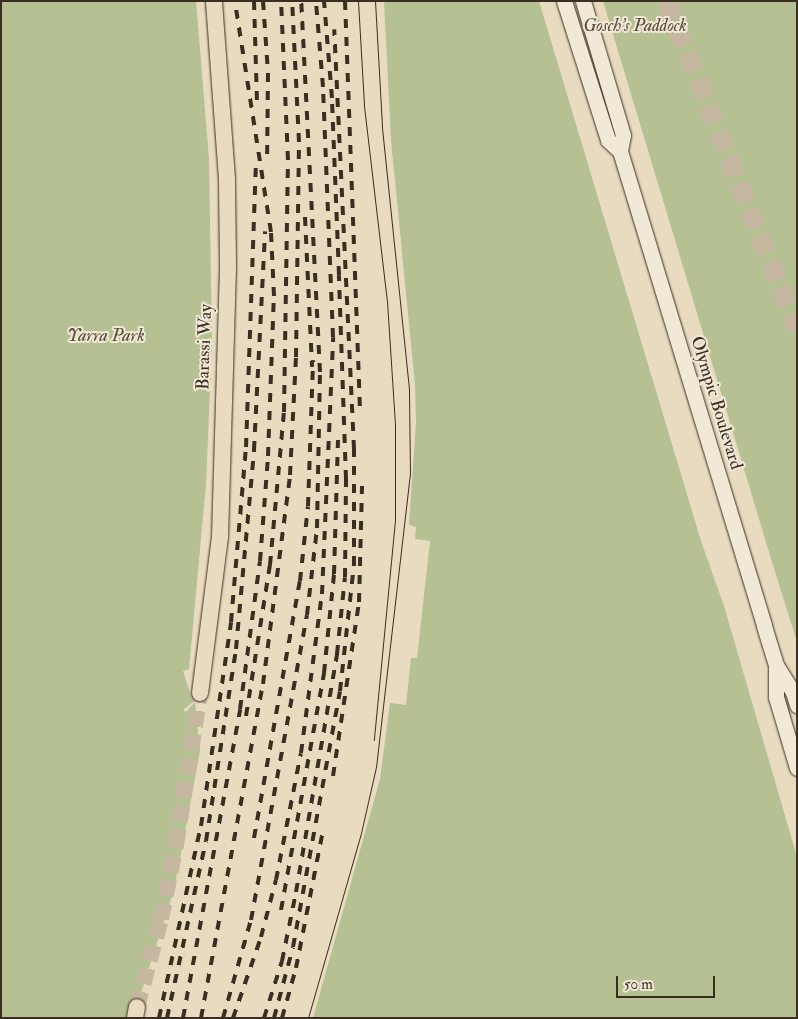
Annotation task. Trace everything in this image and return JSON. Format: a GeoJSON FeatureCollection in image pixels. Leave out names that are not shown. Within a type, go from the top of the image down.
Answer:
{"type":"FeatureCollection","features":[{"type":"Feature","properties":{"kind":"main road","name":"Barassi Way"},"geometry":{"type":"LineString","coordinates":[[200,693],[220,537],[228,266],[227,179],[214,1]]}},
{"type":"Feature","properties":{"kind":"main road","name":"Olympic Boulevard"},"geometry":{"type":"LineString","coordinates":[[564,1],[608,140],[620,151]]}},
{"type":"Feature","properties":{"kind":"main road","name":"Olympic Boulevard"},"geometry":{"type":"LineString","coordinates":[[583,1],[623,135],[620,151],[776,665],[793,692],[797,706]]}},
{"type":"Feature","properties":{"kind":"main road","name":"Olympic Boulevard"},"geometry":{"type":"LineString","coordinates":[[776,665],[776,697],[797,768]]}},
{"type":"Feature","properties":{"kind":"green space","name":"Yarra Park"},"geometry":{"type":"Polygon","coordinates":[[[1,1],[196,1],[209,159],[212,343],[206,484],[189,669],[183,671],[193,702],[183,710],[186,712],[195,702],[200,751],[174,890],[133,1018],[1,1018],[1,1]]]}},
{"type":"Feature","properties":{"kind":"green space"},"geometry":{"type":"Polygon","coordinates":[[[384,1],[539,1],[701,541],[724,606],[797,857],[797,1018],[313,1018],[380,779],[390,703],[406,705],[411,658],[417,658],[430,541],[415,539],[416,527],[409,525],[416,423],[415,385],[391,140],[384,1]]]}},
{"type":"Feature","properties":{"kind":"green space","name":"Gosch's Paddock"},"geometry":{"type":"Polygon","coordinates":[[[603,1],[797,1],[797,642],[772,562],[603,1]]]}},
{"type":"Feature","properties":{"kind":"tunnel"},"geometry":{"type":"LineString","coordinates":[[667,1],[797,329]]}},
{"type":"Feature","properties":{"kind":"tunnel"},"geometry":{"type":"LineString","coordinates":[[137,1007],[161,919],[176,845],[200,693]]}},
{"type":"Feature","properties":{"kind":"tram line"},"geometry":{"type":"LineString","coordinates":[[358,1],[364,106],[387,301],[395,424],[395,520],[374,740]]}},
{"type":"Feature","properties":{"kind":"tram line"},"geometry":{"type":"LineString","coordinates":[[308,1018],[361,833],[376,767],[410,475],[409,389],[382,126],[375,1]]}},
{"type":"Feature","properties":{"kind":"railway"},"geometry":{"type":"LineString","coordinates":[[183,1018],[240,709],[260,561],[268,456],[274,296],[271,232],[235,1]]}},
{"type":"Feature","properties":{"kind":"railway"},"geometry":{"type":"LineString","coordinates":[[254,1],[257,100]]}},
{"type":"Feature","properties":{"kind":"railway"},"geometry":{"type":"LineString","coordinates":[[263,1],[268,73],[267,163]]}},
{"type":"Feature","properties":{"kind":"railway"},"geometry":{"type":"LineString","coordinates":[[246,716],[270,565],[284,412],[288,160],[281,1]]}},
{"type":"Feature","properties":{"kind":"railway"},"geometry":{"type":"LineString","coordinates":[[201,1018],[263,684],[290,475],[296,357],[299,142],[292,1]]}},
{"type":"Feature","properties":{"kind":"railway"},"geometry":{"type":"LineString","coordinates":[[223,1018],[251,920],[307,615],[317,528],[320,372],[301,1]]}},
{"type":"Feature","properties":{"kind":"railway"},"geometry":{"type":"LineString","coordinates":[[233,1018],[261,937],[276,880],[301,753],[322,594],[333,337],[323,87],[316,1]]}},
{"type":"Feature","properties":{"kind":"railway"},"geometry":{"type":"LineString","coordinates":[[264,1018],[282,961],[296,892],[337,654],[345,577],[346,479],[339,275],[332,98],[324,1]]}},
{"type":"Feature","properties":{"kind":"railway"},"geometry":{"type":"LineString","coordinates":[[345,1],[360,413]]}},
{"type":"Feature","properties":{"kind":"railway"},"geometry":{"type":"LineString","coordinates":[[274,1018],[293,947],[340,691],[354,565],[354,449],[334,29]]}},
{"type":"Feature","properties":{"kind":"railway"},"geometry":{"type":"LineString","coordinates":[[159,1018],[201,826],[231,622],[246,447],[256,160]]}},
{"type":"Feature","properties":{"kind":"railway"},"geometry":{"type":"LineString","coordinates":[[305,217],[312,367]]}},
{"type":"Feature","properties":{"kind":"railway"},"geometry":{"type":"LineString","coordinates":[[167,1018],[206,841],[236,649],[254,450],[265,231]]}},
{"type":"Feature","properties":{"kind":"railway"},"geometry":{"type":"LineString","coordinates":[[254,838],[300,581],[308,506],[313,360]]}},
{"type":"Feature","properties":{"kind":"railway"},"geometry":{"type":"LineString","coordinates":[[281,910],[324,673],[334,574],[338,440]]}},
{"type":"Feature","properties":{"kind":"railway"},"geometry":{"type":"LineString","coordinates":[[333,776],[359,602],[362,486]]}},
{"type":"Feature","properties":{"kind":"railway"},"geometry":{"type":"LineString","coordinates":[[282,1018],[296,968],[323,830]]}}]}
